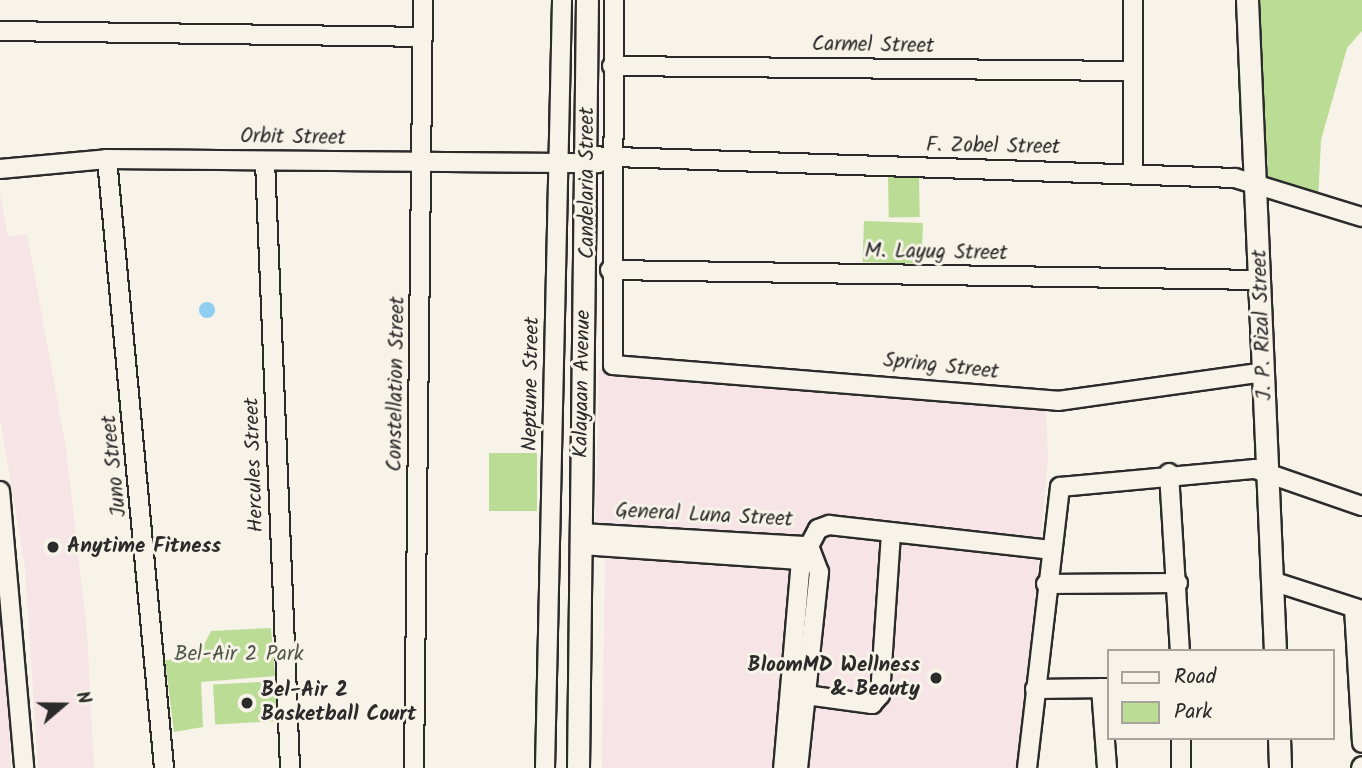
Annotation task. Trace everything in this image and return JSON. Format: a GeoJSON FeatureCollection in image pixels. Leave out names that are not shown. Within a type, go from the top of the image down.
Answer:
{"type":"FeatureCollection","features":[{"type":"Feature","properties":{"kind":"main road","name":"Kalayaan Avenue"},"geometry":{"type":"LineString","coordinates":[[578,768],[587,0]]}},
{"type":"Feature","properties":{"kind":"main road","name":"J. P. Rizal Street"},"geometry":{"type":"LineString","coordinates":[[1247,0],[1257,180],[1275,649]]}},
{"type":"Feature","properties":{"kind":"main road"},"geometry":{"type":"LineString","coordinates":[[1279,740],[1280,768]]}},
{"type":"Feature","properties":{"kind":"street","name":"Constellation Street"},"geometry":{"type":"LineString","coordinates":[[414,768],[423,0]]}},
{"type":"Feature","properties":{"kind":"street","name":"Neptune Street"},"geometry":{"type":"LineString","coordinates":[[545,768],[562,0]]}},
{"type":"Feature","properties":{"kind":"street","name":"Candelaria Street"},"geometry":{"type":"LineString","coordinates":[[612,365],[610,270],[614,0]]}},
{"type":"Feature","properties":{"kind":"street"},"geometry":{"type":"LineString","coordinates":[[1133,0],[1133,173]]}},
{"type":"Feature","properties":{"kind":"street"},"geometry":{"type":"LineString","coordinates":[[0,31],[423,37]]}},
{"type":"Feature","properties":{"kind":"street","name":"Carmel Street"},"geometry":{"type":"LineString","coordinates":[[612,66],[1133,71]]}},
{"type":"Feature","properties":{"kind":"street","name":"Orbit Street"},"geometry":{"type":"LineString","coordinates":[[0,169],[107,159],[558,162],[585,159]]}},
{"type":"Feature","properties":{"kind":"street","name":"Juno Street"},"geometry":{"type":"LineString","coordinates":[[107,159],[164,768]]}},
{"type":"Feature","properties":{"kind":"street","name":"F. Zobel Street"},"geometry":{"type":"LineString","coordinates":[[585,159],[1133,173],[1257,180],[1362,217]]}},
{"type":"Feature","properties":{"kind":"street","name":"Hercules Street"},"geometry":{"type":"LineString","coordinates":[[265,161],[290,768]]}},
{"type":"Feature","properties":{"kind":"street","name":"M. Layug Street"},"geometry":{"type":"LineString","coordinates":[[610,270],[1261,280]]}},
{"type":"Feature","properties":{"kind":"street","name":"Spring Street"},"geometry":{"type":"LineString","coordinates":[[612,365],[1058,401],[1264,372]]}},
{"type":"Feature","properties":{"kind":"street"},"geometry":{"type":"LineString","coordinates":[[1027,768],[1046,584],[1060,487],[1169,473],[1268,472],[1362,506]]}},
{"type":"Feature","properties":{"kind":"street"},"geometry":{"type":"LineString","coordinates":[[1169,473],[1178,583],[1180,649]]}},
{"type":"Feature","properties":{"kind":"street"},"geometry":{"type":"LineString","coordinates":[[0,491],[24,768]]}},
{"type":"Feature","properties":{"kind":"street"},"geometry":{"type":"LineString","coordinates":[[809,546],[818,528],[829,525],[1051,550]]}},
{"type":"Feature","properties":{"kind":"street"},"geometry":{"type":"LineString","coordinates":[[806,695],[872,704],[880,695],[891,531]]}},
{"type":"Feature","properties":{"kind":"street","name":"General Luna Street"},"geometry":{"type":"LineString","coordinates":[[580,539],[695,545],[809,546],[819,572],[806,695],[795,722],[783,768]]}},
{"type":"Feature","properties":{"kind":"street","name":"General Luna Street"},"geometry":{"type":"LineString","coordinates":[[695,545],[791,556],[803,564],[795,722],[798,768]]}},
{"type":"Feature","properties":{"kind":"street"},"geometry":{"type":"LineString","coordinates":[[1272,581],[1358,609],[1362,743]]}},
{"type":"Feature","properties":{"kind":"street"},"geometry":{"type":"LineString","coordinates":[[1046,584],[1178,583]]}},
{"type":"Feature","properties":{"kind":"street"},"geometry":{"type":"LineString","coordinates":[[1035,689],[1105,688],[1106,728]]}},
{"type":"Feature","properties":{"kind":"street"},"geometry":{"type":"LineString","coordinates":[[1106,740],[1107,768]]}},
{"type":"Feature","properties":{"kind":"street"},"geometry":{"type":"LineString","coordinates":[[1181,740],[1181,768]]}},
{"type":"Feature","properties":{"kind":"shaded area"},"geometry":{"type":"Polygon","coordinates":[[[0,193],[8,237],[27,234],[66,448],[87,632],[94,768],[38,768],[25,567],[0,418],[0,193]]]}},
{"type":"Feature","properties":{"kind":"shaded area"},"geometry":{"type":"Polygon","coordinates":[[[599,370],[806,377],[806,372],[1046,406],[1048,459],[1020,768],[602,768],[605,557],[801,566],[802,535],[595,528],[599,370]]]}},
{"type":"Feature","properties":{"kind":"shaded area"},"geometry":{"type":"Polygon","coordinates":[[[0,591],[6,662],[11,768],[0,768],[0,591]]]}},
{"type":"Feature","properties":{"kind":"green space"},"geometry":{"type":"Polygon","coordinates":[[[1256,0],[1362,0],[1362,31],[1347,48],[1321,140],[1318,202],[1269,185],[1256,0]]]}},
{"type":"Feature","properties":{"kind":"green space"},"geometry":{"type":"Polygon","coordinates":[[[919,176],[920,217],[889,218],[888,177],[919,176]]]}},
{"type":"Feature","properties":{"kind":"green space"},"geometry":{"type":"Polygon","coordinates":[[[864,221],[923,223],[922,264],[863,262],[864,221]]]}},
{"type":"Feature","properties":{"kind":"green space"},"geometry":{"type":"Polygon","coordinates":[[[489,453],[537,453],[537,511],[489,511],[489,453]]]}},
{"type":"Feature","properties":{"kind":"green space","name":"Bel-Air 2 Park"},"geometry":{"type":"Polygon","coordinates":[[[271,628],[275,676],[201,682],[203,727],[174,732],[165,660],[197,659],[211,631],[271,628]]]}},
{"type":"Feature","properties":{"kind":"green space","name":"Bel-Air 2 Basketball Court"},"geometry":{"type":"Polygon","coordinates":[[[280,681],[282,721],[215,724],[213,685],[280,681]]]}},
{"type":"Feature","properties":{"kind":"water"},"geometry":{"type":"Polygon","coordinates":[[[207,302],[215,310],[207,318],[199,310],[207,302]]]}},
{"type":"Feature","properties":{"kind":"place","name":"Anytime Fitness"},"geometry":{"type":"Point","coordinates":[53,547]}},
{"type":"Feature","properties":{"kind":"place","name":"BloomMD Wellness & Beauty"},"geometry":{"type":"Point","coordinates":[936,678]}},
{"type":"Feature","properties":{"kind":"place","name":"Bel-Air 2 Basketball Court"},"geometry":{"type":"Point","coordinates":[247,703]}}]}
